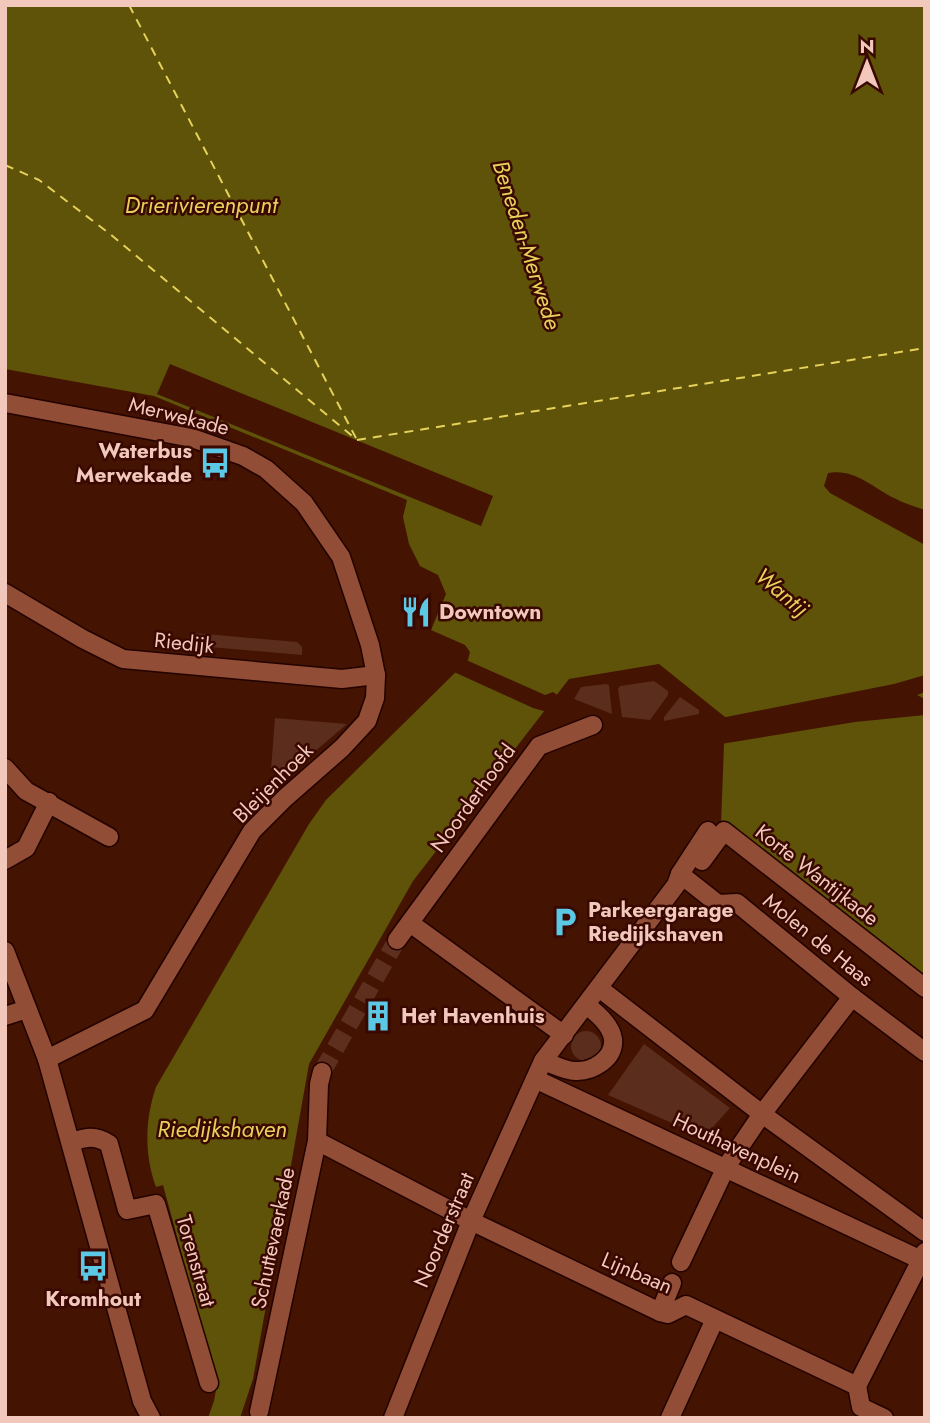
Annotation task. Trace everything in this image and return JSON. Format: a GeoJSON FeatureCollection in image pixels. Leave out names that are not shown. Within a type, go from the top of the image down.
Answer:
{"type":"FeatureCollection","features":[{"type":"Feature","properties":{"kind":"street","name":"Merwekade"},"geometry":{"type":"LineString","coordinates":[[6,405],[163,431],[243,456],[266,469],[304,503],[341,557]]}},
{"type":"Feature","properties":{"kind":"street","name":"Bleijenhoek"},"geometry":{"type":"LineString","coordinates":[[47,1059],[145,1010],[252,831],[342,748],[367,721],[375,698],[376,675],[370,645],[341,557]]}},
{"type":"Feature","properties":{"kind":"street","name":"Riedijk"},"geometry":{"type":"LineString","coordinates":[[5,593],[123,659],[342,679],[376,675]]}},
{"type":"Feature","properties":{"kind":"street","name":"Noorderhoofd"},"geometry":{"type":"LineString","coordinates":[[410,923],[539,746],[593,724]]}},
{"type":"Feature","properties":{"kind":"street"},"geometry":{"type":"LineString","coordinates":[[5,768],[26,791],[109,837]]}},
{"type":"Feature","properties":{"kind":"street"},"geometry":{"type":"LineString","coordinates":[[5,860],[26,848],[49,802]]}},
{"type":"Feature","properties":{"kind":"street","name":"Noorderstraat"},"geometry":{"type":"LineString","coordinates":[[393,1418],[471,1221],[543,1061],[676,885],[708,831]]}},
{"type":"Feature","properties":{"kind":"street","name":"Korte Wantijkade"},"geometry":{"type":"LineString","coordinates":[[685,867],[697,867],[724,831],[925,988]]}},
{"type":"Feature","properties":{"kind":"street","name":"Molen de Haas"},"geometry":{"type":"LineString","coordinates":[[685,867],[718,904],[737,903],[852,997],[925,1052]]}},
{"type":"Feature","properties":{"kind":"street"},"geometry":{"type":"LineString","coordinates":[[397,940],[410,923],[564,1035]]}},
{"type":"Feature","properties":{"kind":"street"},"geometry":{"type":"LineString","coordinates":[[5,951],[47,1059],[142,1401],[150,1418]]}},
{"type":"Feature","properties":{"kind":"street","name":"Houthavenplein"},"geometry":{"type":"LineString","coordinates":[[599,988],[762,1114],[925,1232]]}},
{"type":"Feature","properties":{"kind":"street"},"geometry":{"type":"LineString","coordinates":[[681,1262],[726,1167],[762,1114],[852,997]]}},
{"type":"Feature","properties":{"kind":"street"},"geometry":{"type":"LineString","coordinates":[[543,1061],[574,1071],[592,1069],[604,1061],[612,1049],[613,1038],[597,1013],[586,1005]]}},
{"type":"Feature","properties":{"kind":"street"},"geometry":{"type":"LineString","coordinates":[[5,1016],[27,1009]]}},
{"type":"Feature","properties":{"kind":"street","name":"Schuttevaerkade"},"geometry":{"type":"LineString","coordinates":[[259,1412],[317,1140],[319,1084],[322,1072]]}},
{"type":"Feature","properties":{"kind":"street","name":"Houthavenplein"},"geometry":{"type":"LineString","coordinates":[[535,1079],[922,1256]]}},
{"type":"Feature","properties":{"kind":"street","name":"Torenstraat"},"geometry":{"type":"LineString","coordinates":[[71,1142],[85,1137],[100,1138],[109,1144],[127,1210],[156,1204],[209,1383]]}},
{"type":"Feature","properties":{"kind":"street","name":"Lijnbaan"},"geometry":{"type":"LineString","coordinates":[[317,1140],[471,1221],[660,1312],[668,1314],[686,1305],[857,1387]]}},
{"type":"Feature","properties":{"kind":"street"},"geometry":{"type":"LineString","coordinates":[[884,1418],[859,1412],[857,1387],[922,1256]]}},
{"type":"Feature","properties":{"kind":"street"},"geometry":{"type":"LineString","coordinates":[[660,1312],[672,1283]]}},
{"type":"Feature","properties":{"kind":"street"},"geometry":{"type":"LineString","coordinates":[[670,1418],[715,1319]]}},
{"type":"Feature","properties":{"kind":"shaded area"},"geometry":{"type":"Polygon","coordinates":[[[194,633],[297,642],[302,647],[302,655],[187,645],[187,638],[194,633]]]}},
{"type":"Feature","properties":{"kind":"shaded area"},"geometry":{"type":"Polygon","coordinates":[[[654,681],[668,691],[668,695],[650,720],[622,717],[618,689],[620,686],[654,681]]]}},
{"type":"Feature","properties":{"kind":"shaded area"},"geometry":{"type":"Polygon","coordinates":[[[609,685],[612,714],[574,699],[581,687],[609,685]]]}},
{"type":"Feature","properties":{"kind":"shaded area"},"geometry":{"type":"Polygon","coordinates":[[[680,697],[699,710],[699,714],[664,721],[664,717],[680,697]]]}},
{"type":"Feature","properties":{"kind":"shaded area"},"geometry":{"type":"Polygon","coordinates":[[[275,718],[347,724],[291,772],[271,769],[275,718]]]}},
{"type":"Feature","properties":{"kind":"shaded area"},"geometry":{"type":"Polygon","coordinates":[[[586,1031],[597,1035],[601,1046],[597,1057],[586,1061],[575,1057],[571,1046],[575,1035],[586,1031]]]}},
{"type":"Feature","properties":{"kind":"shaded area"},"geometry":{"type":"Polygon","coordinates":[[[644,1044],[730,1108],[704,1137],[608,1095],[644,1044]]]}},
{"type":"Feature","properties":{"kind":"water"},"geometry":{"type":"Polygon","coordinates":[[[5,5],[925,5],[925,510],[897,500],[846,473],[828,473],[824,486],[830,493],[925,545],[925,984],[721,825],[725,717],[659,664],[569,679],[413,881],[309,1064],[253,1379],[240,1418],[208,1418],[217,1384],[163,1185],[156,1187],[149,1162],[148,1124],[156,1087],[309,824],[326,800],[468,660],[470,652],[465,645],[431,630],[446,594],[438,575],[420,566],[409,544],[403,517],[407,500],[154,396],[5,369],[5,5]]]}},
{"type":"Feature","properties":{"kind":"pier"},"geometry":{"type":"Polygon","coordinates":[[[170,364],[493,496],[481,526],[157,394],[170,364]]]}},
{"type":"Feature","properties":{"kind":"pier"},"geometry":{"type":"Polygon","coordinates":[[[464,659],[545,695],[553,692],[560,697],[547,712],[533,708],[454,672],[464,659]]]}},
{"type":"Feature","properties":{"kind":"pier"},"geometry":{"type":"Polygon","coordinates":[[[925,675],[925,692],[917,695],[925,699],[925,715],[855,722],[721,744],[721,718],[894,684],[925,675]]]}},
{"type":"Feature","properties":{"kind":"ferry route"},"geometry":{"type":"LineString","coordinates":[[129,5],[357,440]]}},
{"type":"Feature","properties":{"kind":"ferry route"},"geometry":{"type":"LineString","coordinates":[[5,165],[39,180],[110,234],[357,440],[925,348]]}},
{"type":"Feature","properties":{"kind":"tunnel"},"geometry":{"type":"LineString","coordinates":[[322,1072],[397,940]]}},
{"type":"Feature","properties":{"kind":"place","name":"Waterbus Merwekade"},"geometry":{"type":"Point","coordinates":[215,463]}},
{"type":"Feature","properties":{"kind":"place","name":"Downtown"},"geometry":{"type":"Point","coordinates":[416,612]}},
{"type":"Feature","properties":{"kind":"place","name":"Parkeergarage Riedijkshaven"},"geometry":{"type":"Point","coordinates":[565,922]}},
{"type":"Feature","properties":{"kind":"place","name":"Het Havenhuis"},"geometry":{"type":"Point","coordinates":[378,1016]}},
{"type":"Feature","properties":{"kind":"place","name":"Kromhout"},"geometry":{"type":"Point","coordinates":[93,1266]}},
{"type":"Feature","properties":{"kind":"water label","name":"Drierivierenpunt"},"geometry":{"type":"Point","coordinates":[201,205]}},
{"type":"Feature","properties":{"kind":"water label","name":"Beneden-Merwede"},"geometry":{"type":"Point","coordinates":[527,245]}},
{"type":"Feature","properties":{"kind":"water label","name":"Wantij"},"geometry":{"type":"Point","coordinates":[782,592]}},
{"type":"Feature","properties":{"kind":"water label","name":"Riedijkshaven"},"geometry":{"type":"Point","coordinates":[222,1129]}}]}
